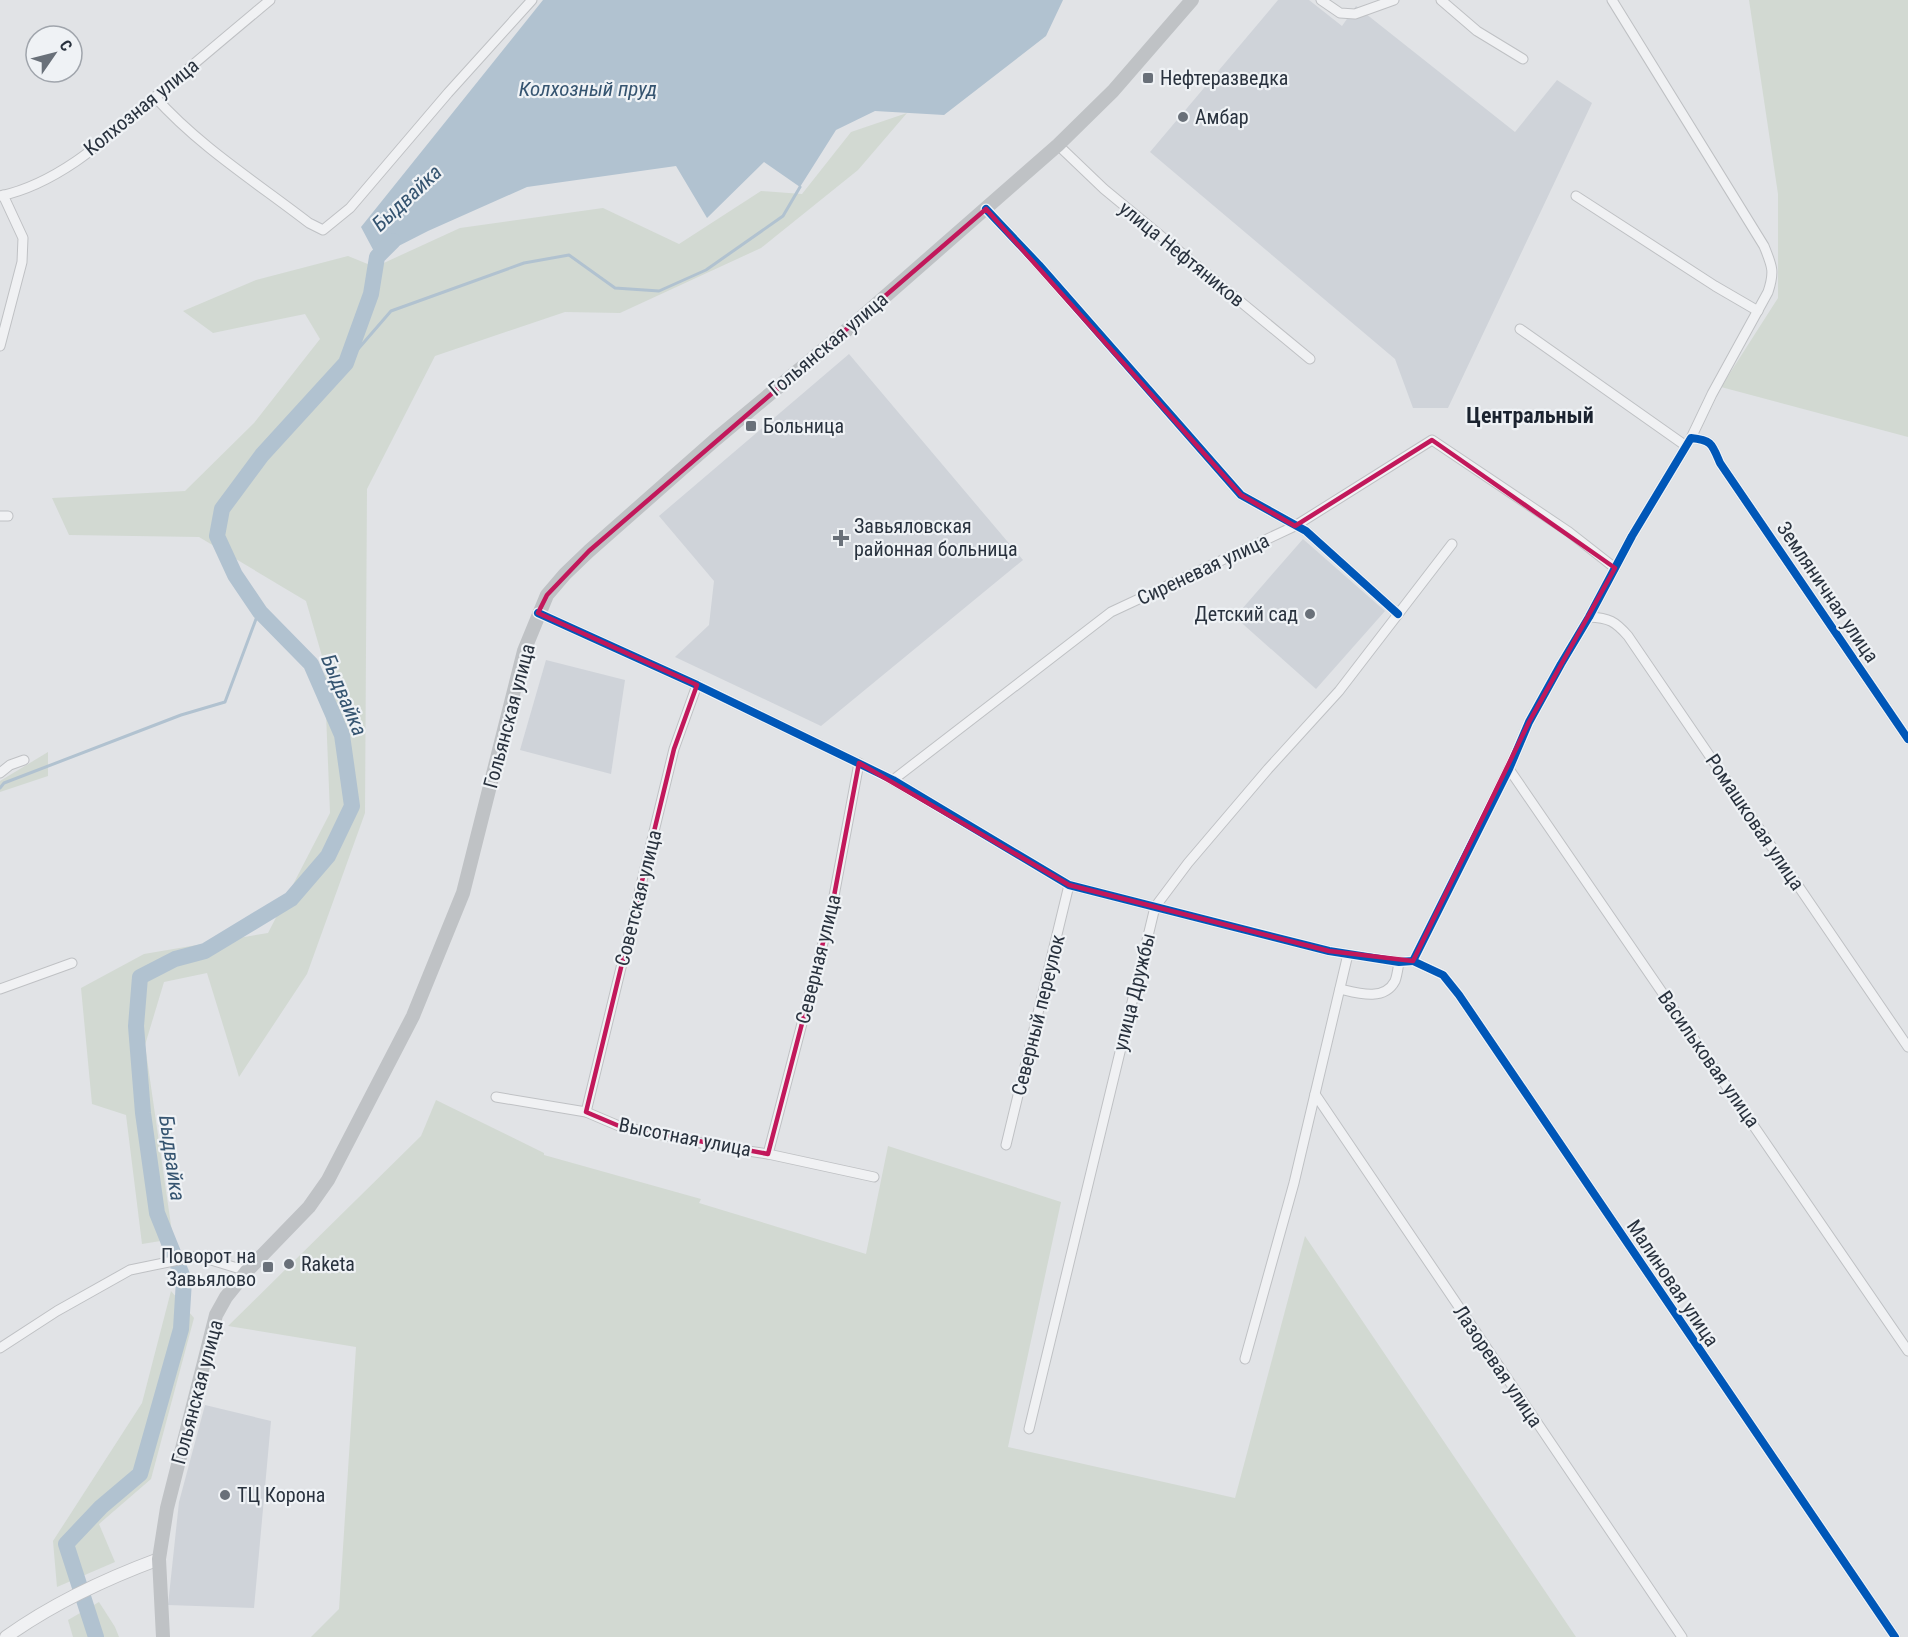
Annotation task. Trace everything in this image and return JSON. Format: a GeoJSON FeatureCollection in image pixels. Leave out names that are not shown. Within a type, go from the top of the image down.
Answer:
{"type":"FeatureCollection","features":[{"type":"Feature","properties":{"kind":"main road","name":"Гольянская улица"},"geometry":{"type":"LineString","coordinates":[[163,1637],[159,1559],[167,1508],[216,1315],[226,1297],[247,1271],[309,1207],[328,1180],[413,1016],[463,893],[524,651],[547,595],[589,551],[716,439],[848,329],[1058,145],[1113,91],[1192,0]]}},
{"type":"Feature","properties":{"kind":"street","name":"Колхозная улица"},"geometry":{"type":"LineString","coordinates":[[2,195],[40,182],[85,154],[270,0]]}},
{"type":"Feature","properties":{"kind":"street"},"geometry":{"type":"LineString","coordinates":[[155,97],[185,129],[208,149],[323,231],[350,208],[448,93],[532,0]]}},
{"type":"Feature","properties":{"kind":"street"},"geometry":{"type":"LineString","coordinates":[[1321,0],[1340,13],[1355,14],[1394,0]]}},
{"type":"Feature","properties":{"kind":"street"},"geometry":{"type":"LineString","coordinates":[[1441,0],[1477,31],[1523,58]]}},
{"type":"Feature","properties":{"kind":"street"},"geometry":{"type":"LineString","coordinates":[[538,613],[697,685],[893,780],[1069,885],[1329,951],[1399,962],[1413,961],[1509,769],[1529,722],[1615,567],[1689,442],[1712,394],[1758,311],[1773,277],[1771,263],[1764,246],[1612,0]]}},
{"type":"Feature","properties":{"kind":"street","name":"улица Нефтяников"},"geometry":{"type":"LineString","coordinates":[[1058,145],[1104,189],[1310,359]]}},
{"type":"Feature","properties":{"kind":"street"},"geometry":{"type":"LineString","coordinates":[[0,346],[22,262],[23,238],[2,195]]}},
{"type":"Feature","properties":{"kind":"street"},"geometry":{"type":"LineString","coordinates":[[1576,196],[1715,286],[1758,311]]}},
{"type":"Feature","properties":{"kind":"street"},"geometry":{"type":"LineString","coordinates":[[986,208],[1241,495],[1306,531],[1398,614]]}},
{"type":"Feature","properties":{"kind":"street","name":"Земляничная улица"},"geometry":{"type":"LineString","coordinates":[[1520,329],[1689,442],[1706,440],[1712,444],[1720,462],[1908,740]]}},
{"type":"Feature","properties":{"kind":"street","name":"Сиреневая улица"},"geometry":{"type":"LineString","coordinates":[[893,780],[1111,612],[1296,526],[1432,441],[1569,532],[1615,567]]}},
{"type":"Feature","properties":{"kind":"street","name":"улица Дружбы"},"geometry":{"type":"LineString","coordinates":[[1029,1430],[1155,907],[1217,829],[1340,691],[1452,544]]}},
{"type":"Feature","properties":{"kind":"street","name":"Ромашковая улица"},"geometry":{"type":"LineString","coordinates":[[1589,617],[1612,621],[1618,624],[1628,636],[1908,1047]]}},
{"type":"Feature","properties":{"kind":"street","name":"Советская улица"},"geometry":{"type":"LineString","coordinates":[[586,1112],[674,749],[697,685]]}},
{"type":"Feature","properties":{"kind":"street"},"geometry":{"type":"LineString","coordinates":[[0,773],[10,765],[24,760]]}},
{"type":"Feature","properties":{"kind":"street","name":"Северная улица"},"geometry":{"type":"LineString","coordinates":[[768,1154],[831,912],[859,763]]}},
{"type":"Feature","properties":{"kind":"street","name":"Васильковая улица"},"geometry":{"type":"LineString","coordinates":[[1509,769],[1908,1351]]}},
{"type":"Feature","properties":{"kind":"street","name":"Северный переулок"},"geometry":{"type":"LineString","coordinates":[[1006,1144],[1069,885]]}},
{"type":"Feature","properties":{"kind":"street"},"geometry":{"type":"LineString","coordinates":[[1245,1359],[1293,1183],[1348,954]]}},
{"type":"Feature","properties":{"kind":"street","name":"Малиновая улица"},"geometry":{"type":"LineString","coordinates":[[1413,961],[1443,975],[1459,995],[1895,1637]]}},
{"type":"Feature","properties":{"kind":"street"},"geometry":{"type":"LineString","coordinates":[[1340,989],[1370,995],[1384,992],[1394,982],[1399,962]]}},
{"type":"Feature","properties":{"kind":"street"},"geometry":{"type":"LineString","coordinates":[[0,989],[72,963]]}},
{"type":"Feature","properties":{"kind":"street","name":"Лазоревая улица"},"geometry":{"type":"LineString","coordinates":[[1315,1094],[1682,1637]]}},
{"type":"Feature","properties":{"kind":"street","name":"Высотная улица"},"geometry":{"type":"LineString","coordinates":[[496,1096],[586,1112],[619,1126],[715,1146],[768,1154],[874,1178]]}},
{"type":"Feature","properties":{"kind":"street"},"geometry":{"type":"LineString","coordinates":[[0,1348],[57,1311],[130,1270],[198,1256],[247,1271]]}},
{"type":"Feature","properties":{"kind":"street"},"geometry":{"type":"LineString","coordinates":[[6,1637],[25,1623],[62,1602],[159,1559]]}},
{"type":"Feature","properties":{"kind":"highlighted area"},"geometry":{"type":"Polygon","coordinates":[[[986,209],[1241,495],[1295,526],[1432,440],[1615,568],[1529,722],[1413,961],[1329,951],[1069,885],[859,763],[831,912],[768,1154],[619,1126],[586,1112],[674,749],[697,685],[538,613],[547,595],[589,551],[986,209]]]}},
{"type":"Feature","properties":{"kind":"shaded area"},"geometry":{"type":"Polygon","coordinates":[[[1278,0],[1309,0],[1342,26],[1356,6],[1515,132],[1557,80],[1592,103],[1448,408],[1413,408],[1395,359],[1150,152],[1278,0]]]}},
{"type":"Feature","properties":{"kind":"shaded area"},"geometry":{"type":"Polygon","coordinates":[[[1749,0],[1908,0],[1908,437],[1721,387],[1778,298],[1778,194],[1749,0]]]}},
{"type":"Feature","properties":{"kind":"shaded area"},"geometry":{"type":"Polygon","coordinates":[[[907,113],[858,170],[761,248],[620,313],[565,312],[435,356],[367,489],[365,813],[307,974],[239,1077],[207,973],[164,982],[145,1045],[173,1239],[142,1244],[126,1115],[92,1104],[81,988],[144,954],[268,933],[330,813],[324,663],[306,601],[199,537],[69,535],[52,498],[185,491],[254,423],[320,339],[305,314],[213,333],[183,311],[256,280],[348,256],[375,267],[460,228],[603,208],[679,244],[761,191],[802,194],[851,132],[907,113]]]}},
{"type":"Feature","properties":{"kind":"shaded area","name":"Завьяловская районная больница"},"geometry":{"type":"Polygon","coordinates":[[[849,354],[1023,560],[821,726],[675,657],[709,625],[714,581],[659,516],[849,354]]]}},
{"type":"Feature","properties":{"kind":"shaded area","name":"Детский сад"},"geometry":{"type":"Polygon","coordinates":[[[1303,539],[1385,611],[1316,689],[1235,617],[1303,539]]]}},
{"type":"Feature","properties":{"kind":"shaded area"},"geometry":{"type":"Polygon","coordinates":[[[546,660],[625,680],[611,774],[520,750],[546,660]]]}},
{"type":"Feature","properties":{"kind":"shaded area"},"geometry":{"type":"Polygon","coordinates":[[[48,752],[48,776],[0,792],[0,781],[48,752]]]}},
{"type":"Feature","properties":{"kind":"shaded area"},"geometry":{"type":"Polygon","coordinates":[[[436,1100],[544,1155],[701,1199],[699,1203],[866,1254],[888,1146],[1061,1202],[1008,1447],[1235,1498],[1305,1236],[1576,1637],[311,1637],[339,1609],[356,1347],[228,1326],[421,1136],[436,1100]]]}},
{"type":"Feature","properties":{"kind":"shaded area"},"geometry":{"type":"Polygon","coordinates":[[[171,1291],[194,1318],[151,1479],[99,1524],[115,1562],[57,1587],[53,1541],[142,1403],[171,1291]]]}},
{"type":"Feature","properties":{"kind":"shaded area"},"geometry":{"type":"Polygon","coordinates":[[[205,1405],[271,1421],[254,1608],[168,1605],[179,1502],[205,1405]]]}},
{"type":"Feature","properties":{"kind":"shaded area"},"geometry":{"type":"Polygon","coordinates":[[[99,1602],[119,1637],[73,1637],[68,1620],[99,1602]]]}},
{"type":"Feature","properties":{"kind":"water","name":"Колхозный пруд"},"geometry":{"type":"Polygon","coordinates":[[[543,0],[1063,0],[1046,36],[944,115],[875,111],[836,130],[800,187],[764,162],[707,218],[676,166],[527,187],[428,231],[377,257],[361,227],[543,0]]]}},
{"type":"Feature","properties":{"kind":"waterway"},"geometry":{"type":"LineString","coordinates":[[346,363],[391,311],[524,263],[569,255],[615,288],[659,291],[706,270],[783,216],[800,187]]}},
{"type":"Feature","properties":{"kind":"waterway","name":"Быдвайка"},"geometry":{"type":"LineString","coordinates":[[96,1637],[66,1544],[101,1507],[140,1474],[181,1329],[184,1280],[157,1213],[143,1113],[136,1026],[140,977],[175,959],[205,951],[291,899],[328,856],[352,806],[342,735],[311,664],[260,612],[235,575],[217,536],[222,509],[262,455],[346,363],[371,294],[377,257],[393,241]]}},
{"type":"Feature","properties":{"kind":"waterway"},"geometry":{"type":"LineString","coordinates":[[0,788],[4,783],[181,715],[225,702],[259,611]]}},
{"type":"Feature","properties":{"kind":"cycle path"},"geometry":{"type":"LineString","coordinates":[[986,209],[1039,265],[1241,495],[1306,531],[1398,614]]}},
{"type":"Feature","properties":{"kind":"cycle path"},"geometry":{"type":"LineString","coordinates":[[538,613],[697,685],[893,780],[1069,885],[1329,951],[1399,962],[1413,961],[1509,769],[1529,722],[1632,536],[1691,438],[1703,440],[1713,447],[1720,463],[1908,739]]}},
{"type":"Feature","properties":{"kind":"cycle path"},"geometry":{"type":"LineString","coordinates":[[1413,961],[1443,975],[1459,995],[1895,1637]]}},
{"type":"Feature","properties":{"kind":"place","name":"Нефтеразведка"},"geometry":{"type":"Point","coordinates":[1148,78]}},
{"type":"Feature","properties":{"kind":"place","name":"Амбар"},"geometry":{"type":"Point","coordinates":[1183,117]}},
{"type":"Feature","properties":{"kind":"place","name":"Больница"},"geometry":{"type":"Point","coordinates":[751,426]}},
{"type":"Feature","properties":{"kind":"place","name":"Завьяловская районная больница"},"geometry":{"type":"Point","coordinates":[841,538]}},
{"type":"Feature","properties":{"kind":"place","name":"Детский сад"},"geometry":{"type":"Point","coordinates":[1310,614]}},
{"type":"Feature","properties":{"kind":"place","name":"Raketa"},"geometry":{"type":"Point","coordinates":[289,1264]}},
{"type":"Feature","properties":{"kind":"place","name":"Поворот на Завьялово"},"geometry":{"type":"Point","coordinates":[268,1267]}},
{"type":"Feature","properties":{"kind":"place","name":"ТЦ Корона"},"geometry":{"type":"Point","coordinates":[225,1495]}},
{"type":"Feature","properties":{"kind":"district","name":"Центральный"},"geometry":{"type":"Point","coordinates":[1530,415]}}]}
